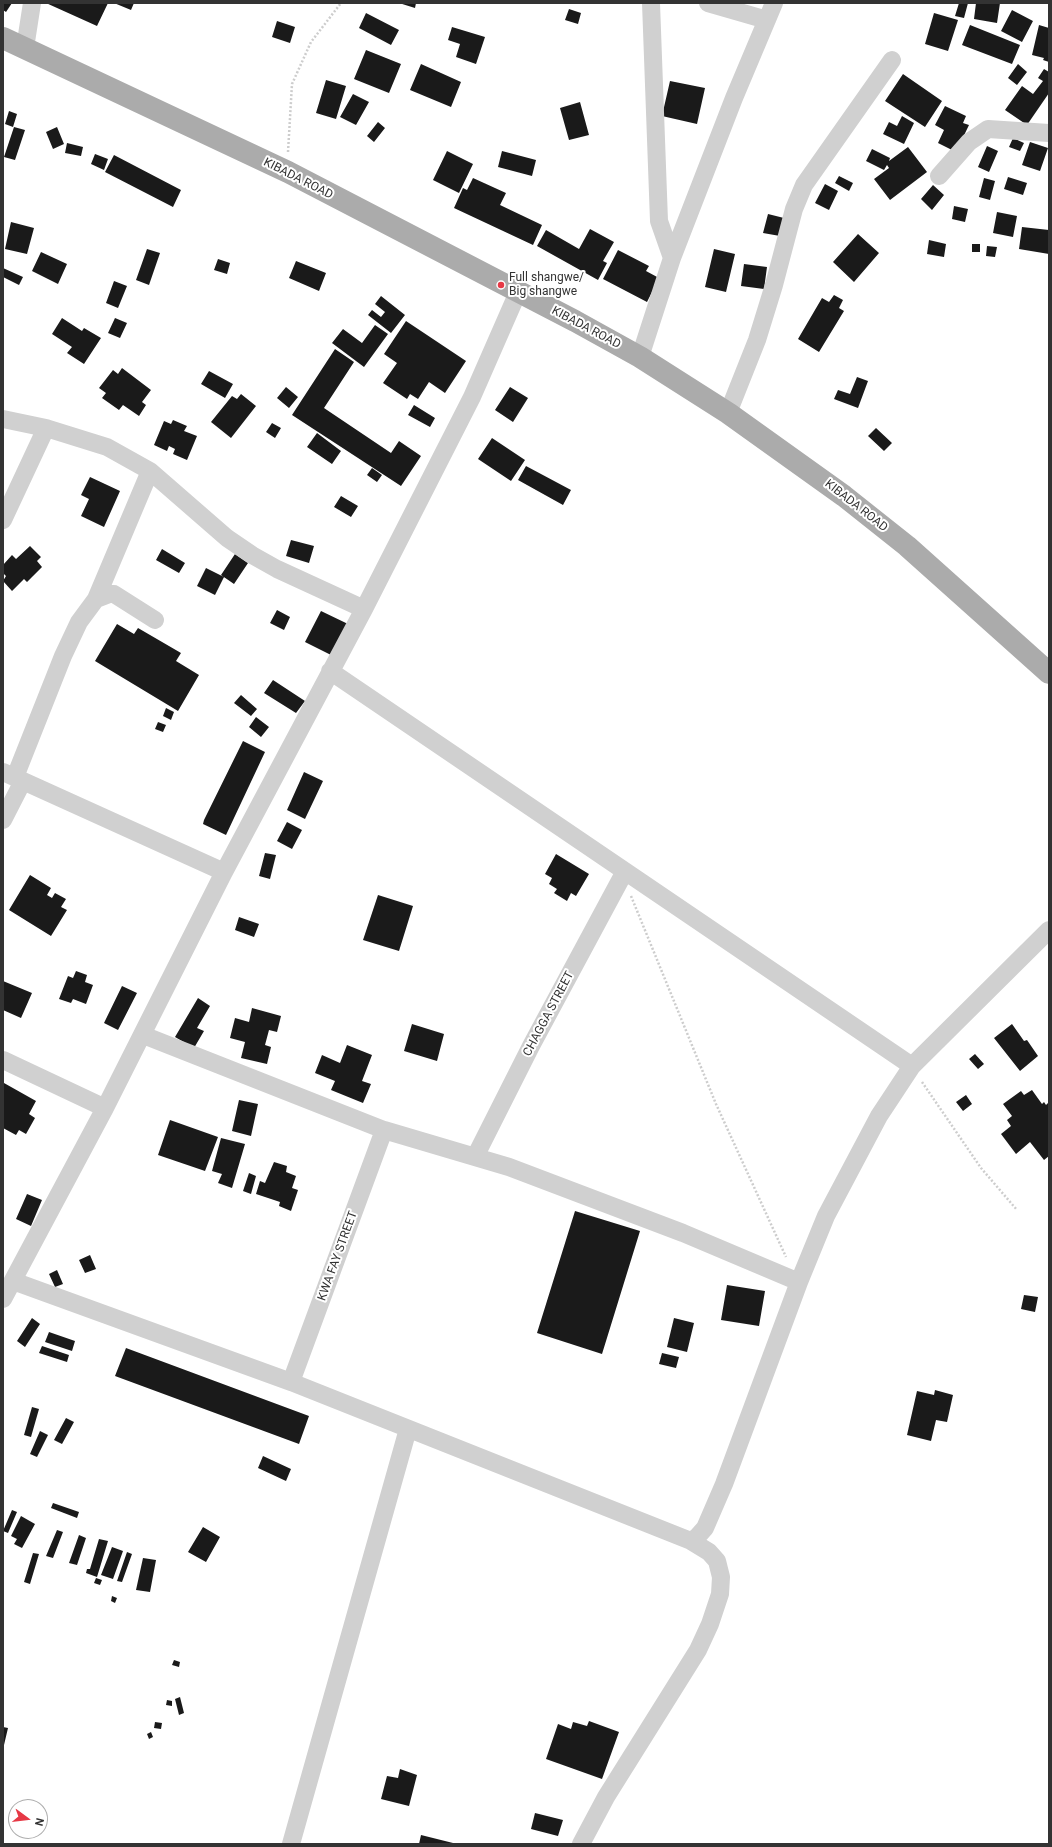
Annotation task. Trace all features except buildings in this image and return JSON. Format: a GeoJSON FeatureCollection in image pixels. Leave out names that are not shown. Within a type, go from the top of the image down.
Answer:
{"type":"FeatureCollection","features":[{"type":"Feature","properties":{"kind":"main road","name":"KIBADA ROAD"},"geometry":{"type":"LineString","coordinates":[[3,38],[288,172],[640,357],[728,413],[844,496],[906,546],[1049,673]]}},
{"type":"Feature","properties":{"kind":"street"},"geometry":{"type":"LineString","coordinates":[[25,48],[32,3]]}},
{"type":"Feature","properties":{"kind":"street"},"geometry":{"type":"LineString","coordinates":[[651,3],[659,221],[672,258]]}},
{"type":"Feature","properties":{"kind":"street"},"geometry":{"type":"LineString","coordinates":[[708,3],[767,20]]}},
{"type":"Feature","properties":{"kind":"street"},"geometry":{"type":"LineString","coordinates":[[640,357],[672,258],[734,98],[774,3]]}},
{"type":"Feature","properties":{"kind":"street"},"geometry":{"type":"LineString","coordinates":[[728,413],[757,340],[774,285],[794,209],[804,185],[892,60]]}},
{"type":"Feature","properties":{"kind":"street"},"geometry":{"type":"LineString","coordinates":[[939,176],[969,142],[988,129],[1049,133]]}},
{"type":"Feature","properties":{"kind":"street"},"geometry":{"type":"LineString","coordinates":[[3,1299],[143,1035],[224,872],[364,609],[472,397],[518,292]]}},
{"type":"Feature","properties":{"kind":"street"},"geometry":{"type":"LineString","coordinates":[[3,419],[46,428],[107,447],[150,471],[227,538],[252,555],[277,569],[364,609]]}},
{"type":"Feature","properties":{"kind":"street"},"geometry":{"type":"LineString","coordinates":[[3,520],[46,428]]}},
{"type":"Feature","properties":{"kind":"street"},"geometry":{"type":"LineString","coordinates":[[3,820],[14,777],[63,656],[76,628],[96,599],[150,471]]}},
{"type":"Feature","properties":{"kind":"street"},"geometry":{"type":"LineString","coordinates":[[96,599],[109,594],[114,594],[155,620]]}},
{"type":"Feature","properties":{"kind":"street"},"geometry":{"type":"LineString","coordinates":[[330,671],[624,873],[769,968],[912,1066]]}},
{"type":"Feature","properties":{"kind":"street"},"geometry":{"type":"LineString","coordinates":[[14,777],[224,872]]}},
{"type":"Feature","properties":{"kind":"street","name":"CHAGGA STREET"},"geometry":{"type":"LineString","coordinates":[[475,1157],[531,1046],[624,873]]}},
{"type":"Feature","properties":{"kind":"street"},"geometry":{"type":"LineString","coordinates":[[691,1541],[705,1528],[724,1484],[799,1282],[826,1216],[879,1116],[912,1066],[1049,930]]}},
{"type":"Feature","properties":{"kind":"street"},"geometry":{"type":"LineString","coordinates":[[143,1035],[384,1130],[509,1167],[683,1233],[799,1282]]}},
{"type":"Feature","properties":{"kind":"street"},"geometry":{"type":"LineString","coordinates":[[3,1060],[105,1108]]}},
{"type":"Feature","properties":{"kind":"street","name":"KWA FAY STREET"},"geometry":{"type":"LineString","coordinates":[[291,1382],[384,1130]]}},
{"type":"Feature","properties":{"kind":"street"},"geometry":{"type":"LineString","coordinates":[[13,1281],[291,1382],[408,1429],[548,1482],[691,1541],[709,1552],[717,1561],[721,1577],[720,1594],[710,1624],[698,1650],[606,1797],[582,1844]]}},
{"type":"Feature","properties":{"kind":"street"},"geometry":{"type":"LineString","coordinates":[[291,1844],[408,1429]]}},
{"type":"Feature","properties":{"kind":"path"},"geometry":{"type":"LineString","coordinates":[[288,172],[292,84],[311,42],[341,3]]}},
{"type":"Feature","properties":{"kind":"path"},"geometry":{"type":"LineString","coordinates":[[624,873],[635,906],[716,1104],[774,1234],[799,1282]]}},
{"type":"Feature","properties":{"kind":"path"},"geometry":{"type":"LineString","coordinates":[[912,1066],[981,1168],[1017,1210]]}},
{"type":"Feature","properties":{"kind":"place","name":"Full shangwe/ Big shangwe"},"geometry":{"type":"Point","coordinates":[501,285]}}]}
